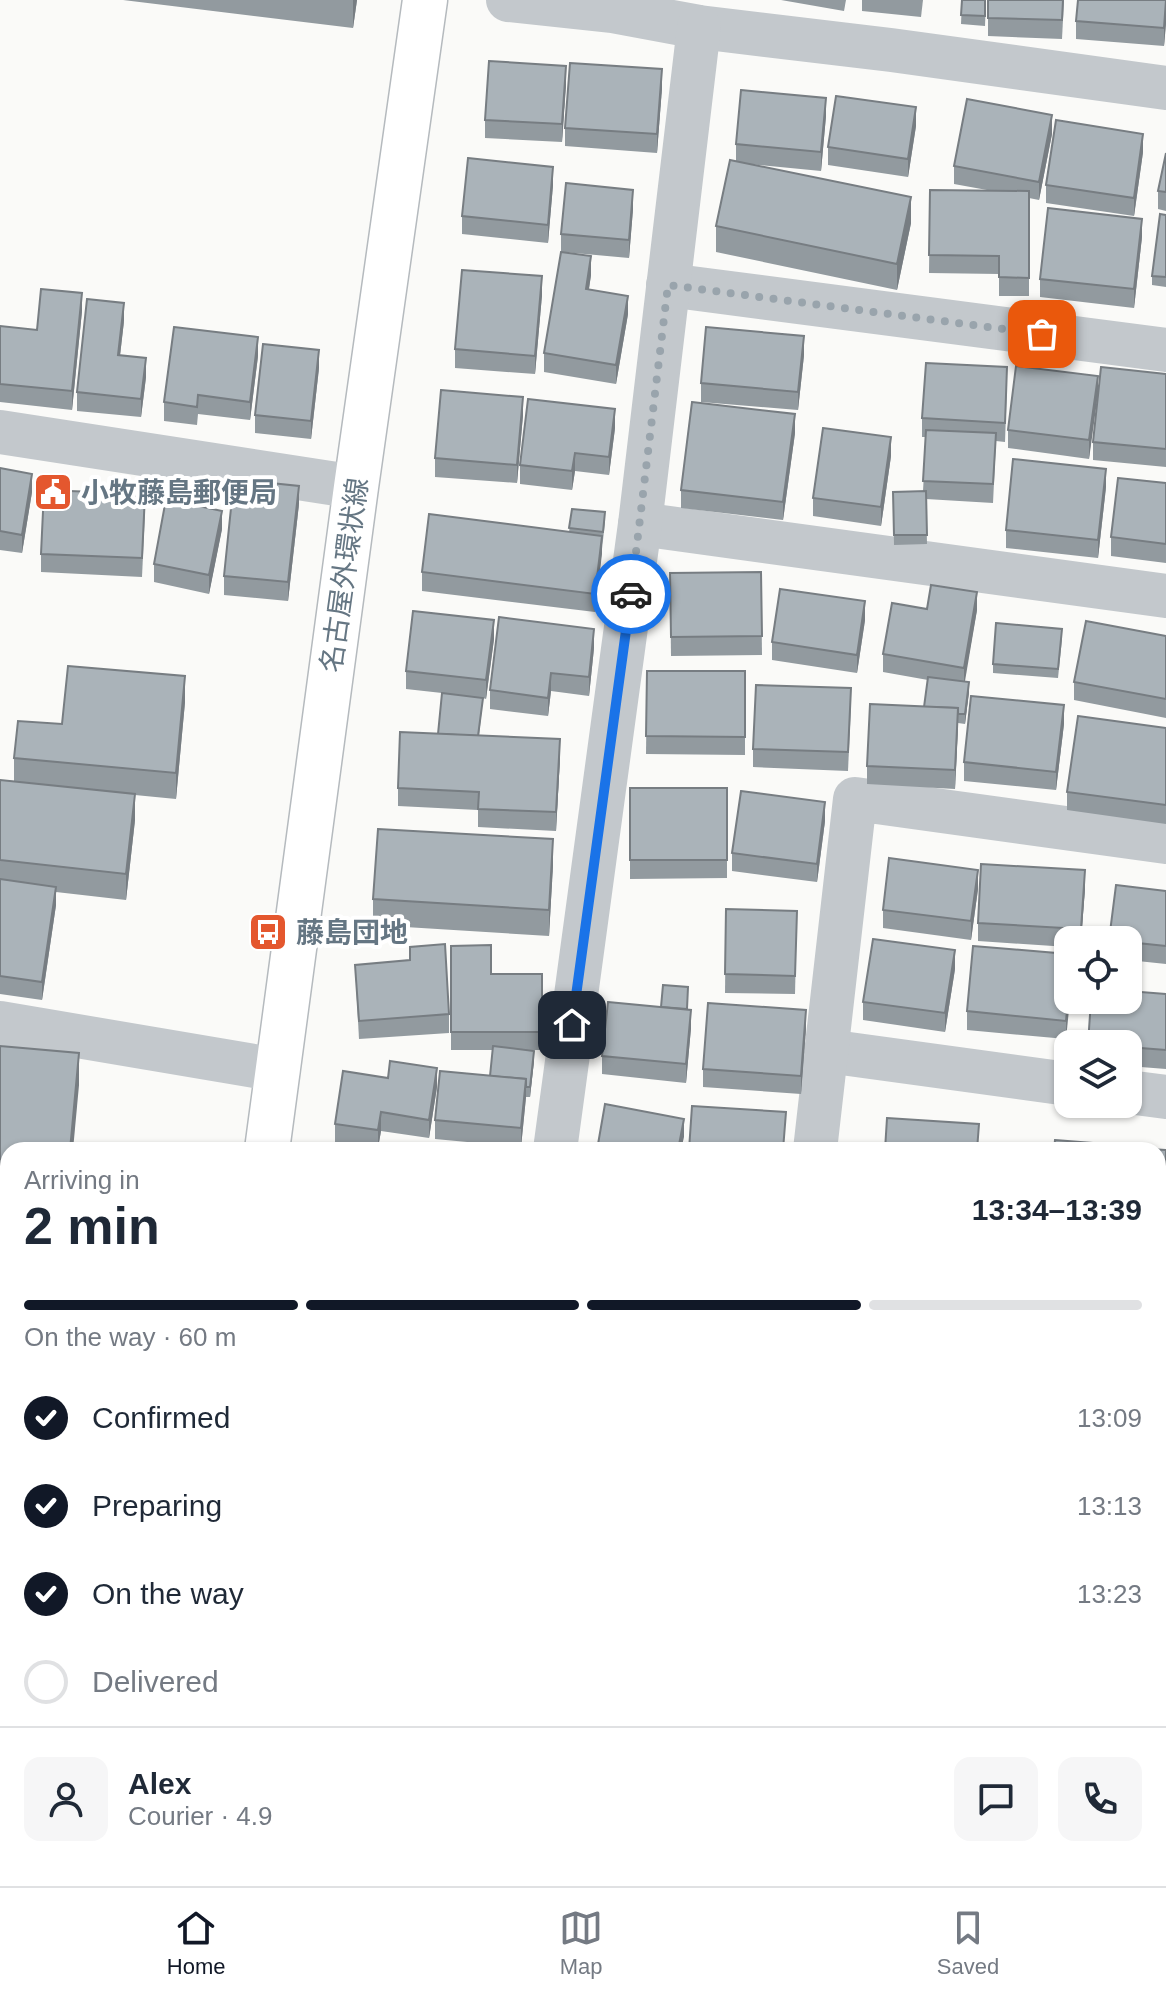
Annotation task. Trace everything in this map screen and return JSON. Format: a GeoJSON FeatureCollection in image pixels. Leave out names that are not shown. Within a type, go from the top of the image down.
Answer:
{"type":"FeatureCollection","features":[{"type":"Feature","properties":{"kind":"main road","name":"名古屋外環状線"},"geometry":{"type":"LineString","coordinates":[[268,1142],[425,0]]}},
{"type":"Feature","properties":{"kind":"street"},"geometry":{"type":"LineString","coordinates":[[508,0],[613,5],[699,27],[1166,88]]}},
{"type":"Feature","properties":{"kind":"street"},"geometry":{"type":"LineString","coordinates":[[556,1142],[640,524],[699,27]]}},
{"type":"Feature","properties":{"kind":"street"},"geometry":{"type":"LineString","coordinates":[[668,285],[1166,350]]}},
{"type":"Feature","properties":{"kind":"street"},"geometry":{"type":"LineString","coordinates":[[0,432],[356,487]]}},
{"type":"Feature","properties":{"kind":"street"},"geometry":{"type":"LineString","coordinates":[[640,524],[1166,596]]}},
{"type":"Feature","properties":{"kind":"street"},"geometry":{"type":"LineString","coordinates":[[816,1142],[855,799],[1166,842]]}},
{"type":"Feature","properties":{"kind":"street"},"geometry":{"type":"LineString","coordinates":[[0,1023],[278,1070]]}},
{"type":"Feature","properties":{"kind":"street"},"geometry":{"type":"LineString","coordinates":[[827,1051],[1054,1082]]}},
{"type":"Feature","properties":{"kind":"street"},"geometry":{"type":"LineString","coordinates":[[1142,1094],[1166,1097]]}},
{"type":"Feature","properties":{"kind":"building"},"geometry":{"type":"Polygon","coordinates":[[[962,0],[985,0],[985,16],[961,15],[962,0]]]}},
{"type":"Feature","properties":{"kind":"building"},"geometry":{"type":"Polygon","coordinates":[[[988,0],[1063,0],[1062,20],[988,18],[988,0]]]}},
{"type":"Feature","properties":{"kind":"building"},"geometry":{"type":"Polygon","coordinates":[[[1078,0],[1166,0],[1164,28],[1076,21],[1078,0]]]}},
{"type":"Feature","properties":{"kind":"building"},"geometry":{"type":"Polygon","coordinates":[[[489,61],[566,66],[562,124],[485,120],[489,61]]]}},
{"type":"Feature","properties":{"kind":"building"},"geometry":{"type":"Polygon","coordinates":[[[570,63],[662,69],[657,134],[565,128],[570,63]]]}},
{"type":"Feature","properties":{"kind":"building"},"geometry":{"type":"Polygon","coordinates":[[[741,90],[826,98],[821,152],[736,144],[741,90]]]}},
{"type":"Feature","properties":{"kind":"building"},"geometry":{"type":"Polygon","coordinates":[[[836,96],[916,107],[908,159],[828,147],[836,96]]]}},
{"type":"Feature","properties":{"kind":"building"},"geometry":{"type":"Polygon","coordinates":[[[967,99],[1052,115],[1039,182],[954,166],[967,99]]]}},
{"type":"Feature","properties":{"kind":"building"},"geometry":{"type":"Polygon","coordinates":[[[1056,120],[1143,134],[1134,198],[1046,185],[1056,120]]]}},
{"type":"Feature","properties":{"kind":"building"},"geometry":{"type":"Polygon","coordinates":[[[1166,153],[1166,192],[1158,191],[1166,153]]]}},
{"type":"Feature","properties":{"kind":"building"},"geometry":{"type":"Polygon","coordinates":[[[468,158],[553,167],[548,225],[462,216],[468,158]]]}},
{"type":"Feature","properties":{"kind":"building"},"geometry":{"type":"Polygon","coordinates":[[[730,160],[911,197],[897,264],[716,226],[730,160]]]}},
{"type":"Feature","properties":{"kind":"building"},"geometry":{"type":"Polygon","coordinates":[[[566,183],[633,190],[629,240],[561,234],[566,183]]]}},
{"type":"Feature","properties":{"kind":"building"},"geometry":{"type":"Polygon","coordinates":[[[930,190],[1029,191],[1029,278],[999,277],[999,256],[929,255],[930,190]]]}},
{"type":"Feature","properties":{"kind":"building"},"geometry":{"type":"Polygon","coordinates":[[[1048,208],[1142,219],[1134,289],[1040,279],[1048,208]]]}},
{"type":"Feature","properties":{"kind":"building"},"geometry":{"type":"Polygon","coordinates":[[[1160,214],[1166,215],[1166,277],[1152,276],[1160,214]]]}},
{"type":"Feature","properties":{"kind":"building"},"geometry":{"type":"Polygon","coordinates":[[[561,252],[591,256],[586,289],[628,296],[616,365],[544,353],[561,252]]]}},
{"type":"Feature","properties":{"kind":"building"},"geometry":{"type":"Polygon","coordinates":[[[462,270],[542,276],[535,356],[455,349],[462,270]]]}},
{"type":"Feature","properties":{"kind":"building"},"geometry":{"type":"Polygon","coordinates":[[[41,289],[82,293],[72,391],[0,384],[0,326],[37,330],[41,289]]]}},
{"type":"Feature","properties":{"kind":"building"},"geometry":{"type":"Polygon","coordinates":[[[87,299],[124,303],[118,355],[146,358],[141,399],[77,392],[87,299]]]}},
{"type":"Feature","properties":{"kind":"building"},"geometry":{"type":"Polygon","coordinates":[[[174,327],[258,337],[250,402],[198,395],[197,407],[164,402],[174,327]]]}},
{"type":"Feature","properties":{"kind":"building"},"geometry":{"type":"Polygon","coordinates":[[[706,327],[804,336],[798,392],[701,383],[706,327]]]}},
{"type":"Feature","properties":{"kind":"building"},"geometry":{"type":"Polygon","coordinates":[[[263,344],[319,350],[311,421],[255,415],[263,344]]]}},
{"type":"Feature","properties":{"kind":"building"},"geometry":{"type":"Polygon","coordinates":[[[926,363],[1007,367],[1005,423],[922,418],[926,363]]]}},
{"type":"Feature","properties":{"kind":"building"},"geometry":{"type":"Polygon","coordinates":[[[1016,366],[1098,376],[1089,440],[1008,430],[1016,366]]]}},
{"type":"Feature","properties":{"kind":"building"},"geometry":{"type":"Polygon","coordinates":[[[1101,367],[1166,374],[1166,449],[1093,442],[1101,367]]]}},
{"type":"Feature","properties":{"kind":"building"},"geometry":{"type":"Polygon","coordinates":[[[441,390],[523,397],[517,465],[435,458],[441,390]]]}},
{"type":"Feature","properties":{"kind":"building"},"geometry":{"type":"Polygon","coordinates":[[[528,399],[615,409],[609,457],[575,453],[572,471],[520,465],[528,399]]]}},
{"type":"Feature","properties":{"kind":"building"},"geometry":{"type":"Polygon","coordinates":[[[692,402],[795,414],[783,502],[681,490],[692,402]]]}},
{"type":"Feature","properties":{"kind":"building"},"geometry":{"type":"Polygon","coordinates":[[[823,428],[891,437],[881,507],[813,498],[823,428]]]}},
{"type":"Feature","properties":{"kind":"building"},"geometry":{"type":"Polygon","coordinates":[[[926,430],[996,433],[993,484],[923,481],[926,430]]]}},
{"type":"Feature","properties":{"kind":"building"},"geometry":{"type":"Polygon","coordinates":[[[1013,459],[1106,469],[1098,540],[1006,530],[1013,459]]]}},
{"type":"Feature","properties":{"kind":"building"},"geometry":{"type":"Polygon","coordinates":[[[0,468],[32,474],[22,535],[0,531],[0,468]]]}},
{"type":"Feature","properties":{"kind":"building"},"geometry":{"type":"Polygon","coordinates":[[[1118,478],[1166,483],[1166,544],[1111,537],[1118,478]]]}},
{"type":"Feature","properties":{"kind":"building"},"geometry":{"type":"Polygon","coordinates":[[[234,479],[299,486],[288,582],[224,576],[234,479]]]}},
{"type":"Feature","properties":{"kind":"building"},"geometry":{"type":"Polygon","coordinates":[[[44,490],[145,494],[142,558],[41,554],[44,490]]]}},
{"type":"Feature","properties":{"kind":"building"},"geometry":{"type":"Polygon","coordinates":[[[926,491],[927,535],[894,535],[893,492],[926,491]]]}},
{"type":"Feature","properties":{"kind":"building"},"geometry":{"type":"Polygon","coordinates":[[[166,499],[222,511],[209,575],[154,564],[166,499]]]}},
{"type":"Feature","properties":{"kind":"building"},"geometry":{"type":"Polygon","coordinates":[[[572,509],[605,512],[603,532],[569,528],[572,509]]]}},
{"type":"Feature","properties":{"kind":"building"},"geometry":{"type":"Polygon","coordinates":[[[429,514],[602,536],[595,594],[422,572],[429,514]]]}},
{"type":"Feature","properties":{"kind":"building"},"geometry":{"type":"Polygon","coordinates":[[[761,572],[762,636],[671,637],[670,573],[761,572]]]}},
{"type":"Feature","properties":{"kind":"building"},"geometry":{"type":"Polygon","coordinates":[[[931,585],[977,592],[964,668],[883,654],[892,603],[927,609],[931,585]]]}},
{"type":"Feature","properties":{"kind":"building"},"geometry":{"type":"Polygon","coordinates":[[[780,589],[865,601],[857,655],[772,642],[780,589]]]}},
{"type":"Feature","properties":{"kind":"building"},"geometry":{"type":"Polygon","coordinates":[[[413,611],[494,620],[486,680],[406,671],[413,611]]]}},
{"type":"Feature","properties":{"kind":"building"},"geometry":{"type":"Polygon","coordinates":[[[499,617],[594,629],[589,677],[551,673],[548,698],[490,690],[499,617]]]}},
{"type":"Feature","properties":{"kind":"building"},"geometry":{"type":"Polygon","coordinates":[[[1086,621],[1166,636],[1166,699],[1074,682],[1086,621]]]}},
{"type":"Feature","properties":{"kind":"building"},"geometry":{"type":"Polygon","coordinates":[[[996,623],[1062,629],[1058,669],[993,664],[996,623]]]}},
{"type":"Feature","properties":{"kind":"building"},"geometry":{"type":"Polygon","coordinates":[[[68,666],[185,676],[176,773],[14,758],[18,721],[62,724],[68,666]]]}},
{"type":"Feature","properties":{"kind":"building"},"geometry":{"type":"Polygon","coordinates":[[[647,671],[745,671],[745,737],[646,736],[647,671]]]}},
{"type":"Feature","properties":{"kind":"building"},"geometry":{"type":"Polygon","coordinates":[[[928,677],[969,682],[965,714],[958,714],[958,708],[924,707],[928,677]]]}},
{"type":"Feature","properties":{"kind":"building"},"geometry":{"type":"Polygon","coordinates":[[[756,685],[851,688],[848,752],[753,749],[756,685]]]}},
{"type":"Feature","properties":{"kind":"building"},"geometry":{"type":"Polygon","coordinates":[[[442,693],[483,698],[478,736],[438,734],[442,693]]]}},
{"type":"Feature","properties":{"kind":"building"},"geometry":{"type":"Polygon","coordinates":[[[971,696],[1064,705],[1056,772],[964,762],[971,696]]]}},
{"type":"Feature","properties":{"kind":"building"},"geometry":{"type":"Polygon","coordinates":[[[870,704],[958,708],[955,770],[867,766],[870,704]]]}},
{"type":"Feature","properties":{"kind":"building"},"geometry":{"type":"Polygon","coordinates":[[[1078,716],[1166,728],[1166,805],[1067,792],[1078,716]]]}},
{"type":"Feature","properties":{"kind":"building"},"geometry":{"type":"Polygon","coordinates":[[[400,732],[560,739],[556,812],[478,809],[479,792],[398,788],[400,732]]]}},
{"type":"Feature","properties":{"kind":"building"},"geometry":{"type":"Polygon","coordinates":[[[0,780],[135,794],[126,874],[0,860],[0,780]]]}},
{"type":"Feature","properties":{"kind":"building"},"geometry":{"type":"Polygon","coordinates":[[[630,788],[727,788],[727,860],[630,860],[630,788]]]}},
{"type":"Feature","properties":{"kind":"building"},"geometry":{"type":"Polygon","coordinates":[[[741,791],[825,802],[817,864],[732,853],[741,791]]]}},
{"type":"Feature","properties":{"kind":"building"},"geometry":{"type":"Polygon","coordinates":[[[378,829],[553,839],[549,910],[373,899],[378,829]]]}},
{"type":"Feature","properties":{"kind":"building"},"geometry":{"type":"Polygon","coordinates":[[[889,858],[978,870],[971,921],[883,910],[889,858]]]}},
{"type":"Feature","properties":{"kind":"building"},"geometry":{"type":"Polygon","coordinates":[[[981,864],[1085,870],[1081,926],[978,923],[981,864]]]}},
{"type":"Feature","properties":{"kind":"building"},"geometry":{"type":"Polygon","coordinates":[[[0,879],[56,887],[42,982],[0,976],[0,879]]]}},
{"type":"Feature","properties":{"kind":"building"},"geometry":{"type":"Polygon","coordinates":[[[1116,885],[1166,891],[1166,946],[1142,943],[1142,926],[1111,926],[1116,885]]]}},
{"type":"Feature","properties":{"kind":"building"},"geometry":{"type":"Polygon","coordinates":[[[726,909],[797,911],[795,976],[725,974],[726,909]]]}},
{"type":"Feature","properties":{"kind":"building"},"geometry":{"type":"Polygon","coordinates":[[[873,939],[955,950],[945,1013],[863,1002],[873,939]]]}},
{"type":"Feature","properties":{"kind":"building"},"geometry":{"type":"Polygon","coordinates":[[[445,944],[449,1014],[359,1021],[355,965],[410,960],[410,947],[445,944]]]}},
{"type":"Feature","properties":{"kind":"building"},"geometry":{"type":"Polygon","coordinates":[[[491,945],[491,974],[542,974],[542,1032],[451,1032],[451,946],[491,945]]]}},
{"type":"Feature","properties":{"kind":"building"},"geometry":{"type":"Polygon","coordinates":[[[973,946],[1054,953],[1054,1014],[1067,1014],[1066,1021],[967,1011],[973,946]]]}},
{"type":"Feature","properties":{"kind":"building"},"geometry":{"type":"Polygon","coordinates":[[[663,985],[688,987],[687,1009],[661,1007],[663,985]]]}},
{"type":"Feature","properties":{"kind":"building"},"geometry":{"type":"Polygon","coordinates":[[[1142,992],[1166,994],[1166,1050],[1142,1048],[1142,1030],[1089,1030],[1090,1014],[1142,1014],[1142,992]]]}},
{"type":"Feature","properties":{"kind":"building"},"geometry":{"type":"Polygon","coordinates":[[[608,1002],[691,1010],[686,1064],[602,1056],[608,1002]]]}},
{"type":"Feature","properties":{"kind":"building"},"geometry":{"type":"Polygon","coordinates":[[[708,1003],[806,1010],[801,1076],[703,1069],[708,1003]]]}},
{"type":"Feature","properties":{"kind":"building"},"geometry":{"type":"Polygon","coordinates":[[[0,1046],[79,1053],[71,1142],[0,1142],[0,1046]]]}},
{"type":"Feature","properties":{"kind":"building"},"geometry":{"type":"Polygon","coordinates":[[[493,1046],[534,1051],[530,1087],[526,1087],[526,1079],[490,1076],[493,1046]]]}},
{"type":"Feature","properties":{"kind":"building"},"geometry":{"type":"Polygon","coordinates":[[[390,1061],[437,1068],[429,1120],[381,1112],[378,1130],[335,1124],[343,1071],[388,1078],[390,1061]]]}},
{"type":"Feature","properties":{"kind":"building"},"geometry":{"type":"Polygon","coordinates":[[[440,1071],[526,1079],[521,1128],[435,1120],[440,1071]]]}},
{"type":"Feature","properties":{"kind":"building"},"geometry":{"type":"Polygon","coordinates":[[[605,1104],[684,1119],[680,1142],[598,1142],[605,1104]]]}},
{"type":"Feature","properties":{"kind":"building"},"geometry":{"type":"Polygon","coordinates":[[[692,1106],[786,1112],[784,1142],[690,1142],[692,1106]]]}},
{"type":"Feature","properties":{"kind":"building"},"geometry":{"type":"Polygon","coordinates":[[[887,1118],[979,1124],[978,1142],[886,1142],[887,1118]]]}},
{"type":"Feature","properties":{"kind":"way so far"},"geometry":{"type":"LineString","coordinates":[[631,594],[668,285],[1042,334]]}},
{"type":"Feature","properties":{"kind":"place","name":"小牧藤島郵便局"},"geometry":{"type":"Point","coordinates":[53,492]}},
{"type":"Feature","properties":{"kind":"place","name":"藤島団地"},"geometry":{"type":"Point","coordinates":[268,932]}},
{"type":"Feature","properties":{"kind":"route"},"geometry":{"type":"LineString","coordinates":[[572,1025],[631,594]]}}]}
